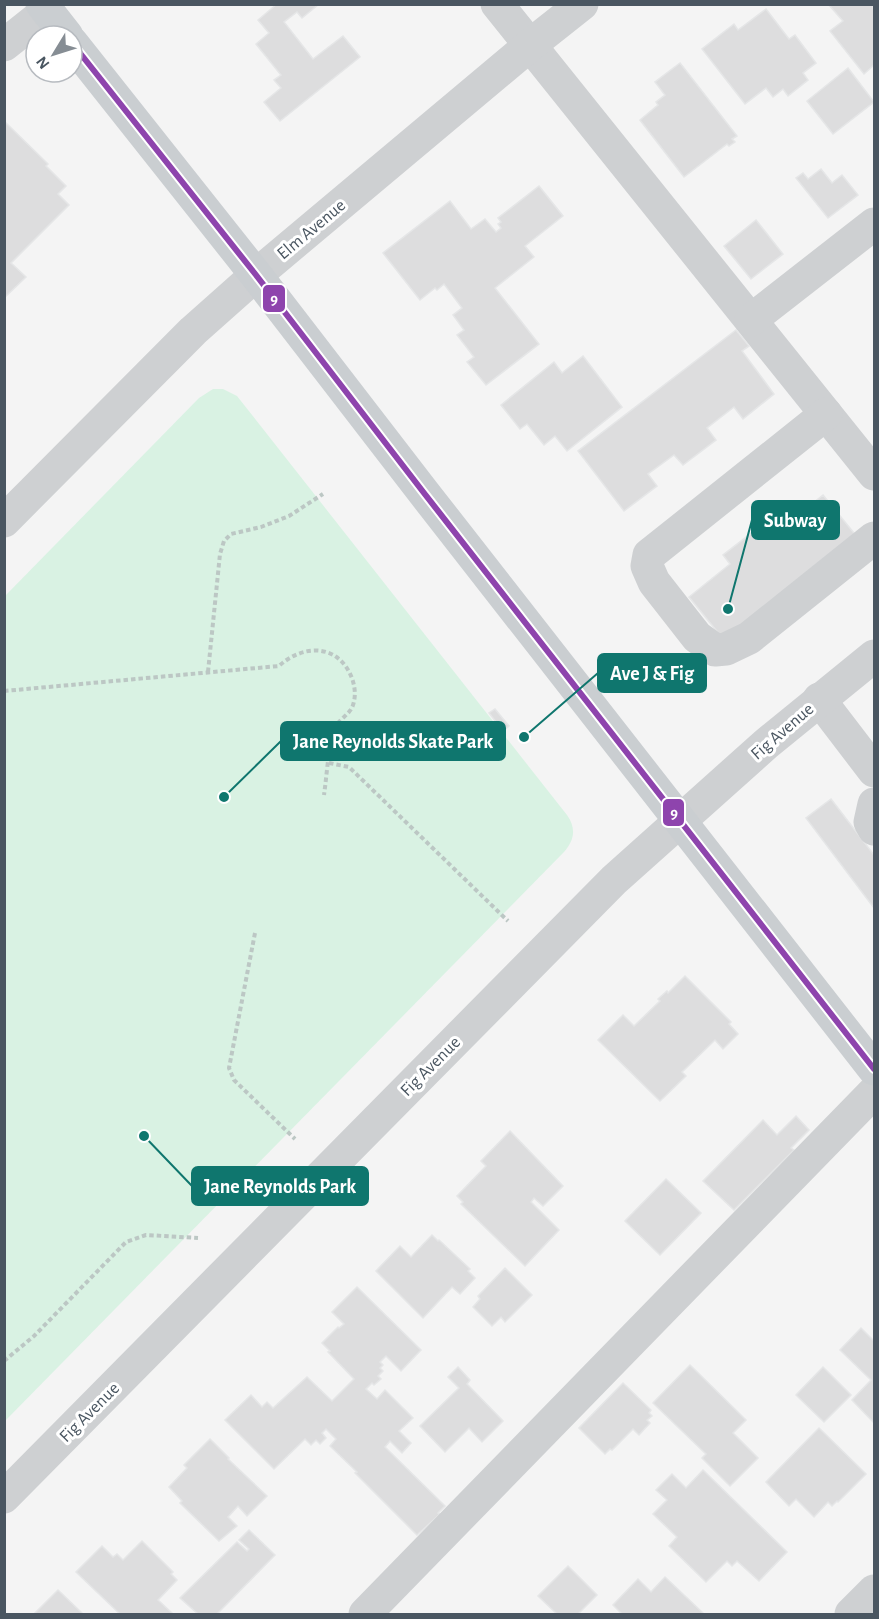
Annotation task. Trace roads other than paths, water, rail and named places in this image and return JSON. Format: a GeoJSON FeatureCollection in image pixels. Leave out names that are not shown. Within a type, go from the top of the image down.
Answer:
{"type":"FeatureCollection","features":[{"type":"Feature","properties":{"kind":"main road"},"geometry":{"type":"LineString","coordinates":[[45,8],[58,24]]}},
{"type":"Feature","properties":{"kind":"main road"},"geometry":{"type":"LineString","coordinates":[[84,57],[681,820],[870,1053]]}},
{"type":"Feature","properties":{"kind":"street"},"geometry":{"type":"LineString","coordinates":[[497,4],[874,474]]}},
{"type":"Feature","properties":{"kind":"street","name":"Elm Avenue"},"geometry":{"type":"LineString","coordinates":[[4,521],[171,352],[256,275],[582,4]]}},
{"type":"Feature","properties":{"kind":"street"},"geometry":{"type":"LineString","coordinates":[[4,45],[45,8]]}},
{"type":"Feature","properties":{"kind":"street"},"geometry":{"type":"LineString","coordinates":[[750,320],[874,224]]}},
{"type":"Feature","properties":{"kind":"street"},"geometry":{"type":"LineString","coordinates":[[826,414],[649,555],[647,566],[654,582],[697,637],[714,650],[726,649],[749,638],[874,538]]}},
{"type":"Feature","properties":{"kind":"street","name":"Fig Avenue"},"geometry":{"type":"LineString","coordinates":[[4,1497],[614,880],[819,699],[874,656]]}},
{"type":"Feature","properties":{"kind":"street"},"geometry":{"type":"LineString","coordinates":[[819,699],[874,771]]}},
{"type":"Feature","properties":{"kind":"street"},"geometry":{"type":"LineString","coordinates":[[874,804],[870,822],[874,829]]}},
{"type":"Feature","properties":{"kind":"street"},"geometry":{"type":"LineString","coordinates":[[364,1614],[874,1092]]}},
{"type":"Feature","properties":{"kind":"street"},"geometry":{"type":"LineString","coordinates":[[851,1614],[874,1591]]}},
{"type":"Feature","properties":{"kind":"place","name":"Subway"},"geometry":{"type":"Point","coordinates":[728,609]}},
{"type":"Feature","properties":{"kind":"place","name":"Ave J & Fig"},"geometry":{"type":"Point","coordinates":[524,737]}},
{"type":"Feature","properties":{"kind":"place","name":"Jane Reynolds Skate Park"},"geometry":{"type":"Point","coordinates":[224,797]}},
{"type":"Feature","properties":{"kind":"place","name":"Jane Reynolds Park"},"geometry":{"type":"Point","coordinates":[144,1136]}}]}
